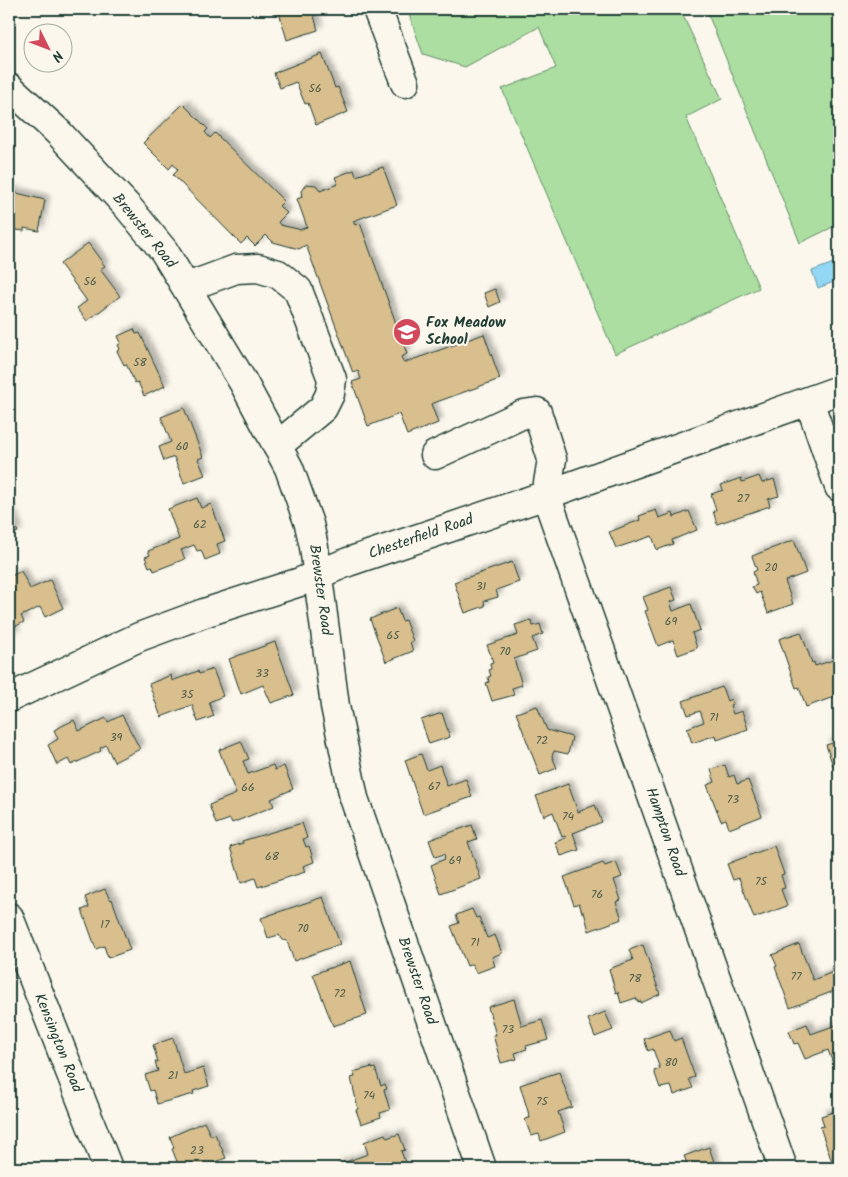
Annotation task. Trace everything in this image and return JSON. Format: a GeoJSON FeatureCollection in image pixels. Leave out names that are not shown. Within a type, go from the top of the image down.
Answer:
{"type":"FeatureCollection","features":[{"type":"Feature","properties":{"kind":"street"},"geometry":{"type":"LineString","coordinates":[[377,9],[405,83]]}},
{"type":"Feature","properties":{"kind":"street","name":"Brewster Road"},"geometry":{"type":"LineString","coordinates":[[9,87],[57,131],[127,206],[164,251],[243,382],[289,468],[309,524],[318,574],[335,706],[354,798],[482,1168]]}},
{"type":"Feature","properties":{"kind":"street"},"geometry":{"type":"LineString","coordinates":[[187,287],[236,269],[258,268],[278,274],[298,290],[332,379],[330,394],[324,408],[277,446]]}},
{"type":"Feature","properties":{"kind":"street","name":"Chesterfield Road"},"geometry":{"type":"LineString","coordinates":[[9,698],[139,638],[204,613],[348,562],[546,496],[839,390]]}},
{"type":"Feature","properties":{"kind":"street"},"geometry":{"type":"LineString","coordinates":[[809,401],[839,487]]}},
{"type":"Feature","properties":{"kind":"street"},"geometry":{"type":"LineString","coordinates":[[435,455],[523,414],[537,412],[552,459],[546,496]]}},
{"type":"Feature","properties":{"kind":"street","name":"Hampton Road"},"geometry":{"type":"LineString","coordinates":[[546,496],[784,1168]]}},
{"type":"Feature","properties":{"kind":"street","name":"Kensington Road"},"geometry":{"type":"LineString","coordinates":[[9,917],[108,1168]]}},
{"type":"Feature","properties":{"kind":"green space"},"geometry":{"type":"Polygon","coordinates":[[[407,9],[559,9],[560,15],[571,9],[680,9],[722,99],[686,117],[759,288],[615,354],[502,89],[556,68],[539,27],[465,67],[423,54],[407,9]]]}},
{"type":"Feature","properties":{"kind":"green space"},"geometry":{"type":"Polygon","coordinates":[[[706,9],[839,9],[839,224],[800,243],[706,9]]]}},
{"type":"Feature","properties":{"kind":"water"},"geometry":{"type":"Polygon","coordinates":[[[839,261],[839,280],[818,288],[812,271],[839,261]]]}},
{"type":"Feature","properties":{"kind":"building"},"geometry":{"type":"Polygon","coordinates":[[[272,9],[312,9],[318,30],[287,40],[279,12],[273,14],[272,9]]]}},
{"type":"Feature","properties":{"kind":"building"},"geometry":{"type":"Polygon","coordinates":[[[322,54],[335,88],[338,87],[348,112],[316,125],[308,103],[305,104],[296,82],[280,88],[274,73],[322,54]]]}},
{"type":"Feature","properties":{"kind":"building"},"geometry":{"type":"Polygon","coordinates":[[[183,104],[208,129],[205,132],[210,138],[215,133],[284,201],[279,206],[287,213],[278,222],[280,225],[299,230],[307,227],[297,199],[302,197],[301,191],[306,184],[316,185],[320,191],[338,184],[335,177],[354,170],[356,176],[383,167],[397,205],[353,221],[355,225],[360,223],[407,354],[401,357],[404,363],[484,334],[500,379],[431,404],[438,423],[407,435],[399,414],[368,426],[352,382],[361,379],[358,371],[353,373],[306,245],[299,249],[273,242],[266,235],[255,246],[247,238],[241,244],[173,175],[178,170],[173,164],[169,169],[143,143],[183,104]]]}},
{"type":"Feature","properties":{"kind":"building"},"geometry":{"type":"Polygon","coordinates":[[[9,191],[45,200],[39,231],[24,228],[24,231],[9,229],[9,191]]]}},
{"type":"Feature","properties":{"kind":"building"},"geometry":{"type":"Polygon","coordinates":[[[88,243],[105,266],[100,269],[120,296],[87,321],[77,308],[87,301],[60,264],[88,243]]]}},
{"type":"Feature","properties":{"kind":"building"},"geometry":{"type":"Polygon","coordinates":[[[495,289],[500,302],[489,307],[484,293],[495,289]]]}},
{"type":"Feature","properties":{"kind":"building"},"geometry":{"type":"Polygon","coordinates":[[[134,329],[136,334],[140,333],[165,386],[144,396],[138,382],[135,383],[117,351],[120,349],[118,345],[121,343],[118,336],[134,329]]]}},
{"type":"Feature","properties":{"kind":"building"},"geometry":{"type":"Polygon","coordinates":[[[184,408],[203,457],[198,459],[205,475],[184,483],[174,457],[164,461],[159,447],[171,442],[161,417],[184,408]]]}},
{"type":"Feature","properties":{"kind":"building"},"geometry":{"type":"Polygon","coordinates":[[[759,476],[762,483],[774,479],[779,496],[768,499],[770,506],[717,524],[713,511],[716,510],[711,494],[723,490],[721,485],[741,478],[742,482],[759,476]]]}},
{"type":"Feature","properties":{"kind":"building"},"geometry":{"type":"Polygon","coordinates":[[[197,498],[201,508],[211,504],[225,541],[217,544],[220,554],[205,560],[201,550],[197,551],[194,545],[181,550],[185,559],[154,571],[152,566],[149,567],[145,557],[150,555],[148,551],[179,539],[168,509],[197,498]]]}},
{"type":"Feature","properties":{"kind":"building"},"geometry":{"type":"Polygon","coordinates":[[[9,509],[18,532],[9,536],[9,509]]]}},
{"type":"Feature","properties":{"kind":"building"},"geometry":{"type":"Polygon","coordinates":[[[656,510],[659,518],[673,513],[674,517],[689,511],[697,530],[672,540],[673,544],[657,550],[652,536],[616,548],[609,532],[640,520],[639,516],[656,510]]]}},
{"type":"Feature","properties":{"kind":"building"},"geometry":{"type":"Polygon","coordinates":[[[794,540],[806,573],[785,581],[793,604],[768,613],[760,592],[756,594],[752,587],[757,585],[753,572],[757,570],[752,556],[794,540]]]}},
{"type":"Feature","properties":{"kind":"building"},"geometry":{"type":"Polygon","coordinates":[[[512,562],[519,582],[496,590],[498,597],[484,601],[485,606],[465,613],[454,582],[512,562]]]}},
{"type":"Feature","properties":{"kind":"building"},"geometry":{"type":"Polygon","coordinates":[[[21,571],[30,589],[50,580],[63,608],[45,617],[40,607],[21,616],[24,622],[12,628],[15,634],[9,636],[9,594],[14,591],[9,577],[21,571]]]}},
{"type":"Feature","properties":{"kind":"building"},"geometry":{"type":"Polygon","coordinates":[[[671,587],[676,600],[670,602],[673,611],[691,604],[700,630],[692,633],[697,648],[678,655],[673,640],[658,646],[645,611],[648,610],[643,597],[671,587]]]}},
{"type":"Feature","properties":{"kind":"building"},"geometry":{"type":"Polygon","coordinates":[[[397,608],[402,621],[405,620],[413,641],[410,642],[413,651],[386,662],[370,619],[397,608]]]}},
{"type":"Feature","properties":{"kind":"building"},"geometry":{"type":"Polygon","coordinates":[[[531,620],[533,626],[540,624],[543,634],[532,638],[537,651],[514,659],[522,685],[512,688],[514,695],[492,701],[486,683],[489,682],[488,677],[491,676],[489,670],[491,669],[490,663],[493,662],[487,645],[518,635],[515,625],[531,620]]]}},
{"type":"Feature","properties":{"kind":"building"},"geometry":{"type":"Polygon","coordinates":[[[801,632],[812,663],[814,662],[815,666],[836,659],[839,668],[839,695],[806,707],[799,687],[796,688],[779,639],[801,632]]]}},
{"type":"Feature","properties":{"kind":"building"},"geometry":{"type":"Polygon","coordinates":[[[275,642],[294,695],[271,703],[263,685],[241,694],[229,659],[275,642]]]}},
{"type":"Feature","properties":{"kind":"building"},"geometry":{"type":"Polygon","coordinates":[[[213,669],[223,696],[209,702],[214,716],[198,722],[192,705],[161,717],[149,684],[171,675],[172,681],[198,671],[199,674],[213,669]]]}},
{"type":"Feature","properties":{"kind":"building"},"geometry":{"type":"Polygon","coordinates":[[[722,687],[727,701],[731,699],[733,704],[730,705],[733,714],[742,711],[748,729],[717,740],[716,735],[692,743],[687,728],[704,722],[700,711],[688,715],[683,701],[722,687]]]}},
{"type":"Feature","properties":{"kind":"building"},"geometry":{"type":"Polygon","coordinates":[[[537,706],[547,730],[572,737],[568,754],[554,751],[552,756],[557,768],[540,775],[516,713],[537,706]]]}},
{"type":"Feature","properties":{"kind":"building"},"geometry":{"type":"Polygon","coordinates":[[[442,713],[450,737],[429,744],[421,720],[442,713]]]}},
{"type":"Feature","properties":{"kind":"building"},"geometry":{"type":"Polygon","coordinates":[[[122,715],[140,749],[114,762],[106,745],[100,748],[101,751],[71,765],[68,759],[57,765],[48,745],[58,739],[54,730],[74,720],[79,731],[106,718],[108,722],[122,715]]]}},
{"type":"Feature","properties":{"kind":"building"},"geometry":{"type":"Polygon","coordinates":[[[241,741],[249,759],[243,761],[248,774],[273,765],[275,770],[284,766],[293,789],[271,799],[274,806],[232,823],[230,819],[216,824],[209,805],[236,794],[219,750],[241,741]]]}},
{"type":"Feature","properties":{"kind":"building"},"geometry":{"type":"Polygon","coordinates":[[[839,741],[839,764],[833,766],[826,745],[839,741]]]}},
{"type":"Feature","properties":{"kind":"building"},"geometry":{"type":"Polygon","coordinates":[[[421,754],[427,770],[440,765],[447,786],[466,779],[472,797],[423,814],[405,760],[421,754]]]}},
{"type":"Feature","properties":{"kind":"building"},"geometry":{"type":"Polygon","coordinates":[[[725,765],[729,777],[734,775],[737,784],[748,780],[762,816],[729,829],[726,819],[721,821],[707,785],[715,782],[711,770],[725,765]]]}},
{"type":"Feature","properties":{"kind":"building"},"geometry":{"type":"Polygon","coordinates":[[[568,784],[578,812],[595,805],[602,822],[573,833],[579,850],[561,856],[555,842],[566,838],[565,836],[562,837],[553,812],[544,816],[536,796],[568,784]]]}},
{"type":"Feature","properties":{"kind":"building"},"geometry":{"type":"Polygon","coordinates":[[[302,823],[307,838],[303,839],[306,847],[309,846],[314,862],[303,866],[305,872],[258,887],[255,878],[241,883],[230,847],[243,843],[242,841],[302,823]]]}},
{"type":"Feature","properties":{"kind":"building"},"geometry":{"type":"Polygon","coordinates":[[[472,825],[477,839],[468,842],[481,879],[441,894],[431,865],[445,859],[444,854],[435,857],[429,840],[472,825]]]}},
{"type":"Feature","properties":{"kind":"building"},"geometry":{"type":"Polygon","coordinates":[[[774,846],[784,874],[781,875],[785,888],[781,889],[787,906],[754,918],[739,878],[733,880],[727,864],[774,846]]]}},
{"type":"Feature","properties":{"kind":"building"},"geometry":{"type":"Polygon","coordinates":[[[616,862],[622,877],[614,880],[621,900],[616,902],[622,919],[589,931],[584,912],[582,912],[579,903],[574,905],[564,877],[603,863],[605,866],[616,862]]]}},
{"type":"Feature","properties":{"kind":"building"},"geometry":{"type":"Polygon","coordinates":[[[105,889],[110,900],[112,899],[130,950],[108,958],[104,946],[96,949],[82,910],[89,907],[85,897],[105,889]]]}},
{"type":"Feature","properties":{"kind":"building"},"geometry":{"type":"Polygon","coordinates":[[[323,897],[340,944],[294,961],[287,941],[282,940],[279,935],[268,938],[261,918],[323,897]]]}},
{"type":"Feature","properties":{"kind":"building"},"geometry":{"type":"Polygon","coordinates":[[[472,909],[476,918],[479,917],[487,938],[495,935],[502,953],[492,957],[495,966],[476,973],[472,964],[467,966],[451,926],[459,923],[456,915],[472,909]]]}},
{"type":"Feature","properties":{"kind":"building"},"geometry":{"type":"Polygon","coordinates":[[[799,944],[813,980],[833,972],[839,989],[790,1008],[772,955],[799,944]]]}},
{"type":"Feature","properties":{"kind":"building"},"geometry":{"type":"Polygon","coordinates":[[[643,945],[660,994],[641,1003],[636,998],[621,1003],[609,969],[633,960],[629,950],[643,945]]]}},
{"type":"Feature","properties":{"kind":"building"},"geometry":{"type":"Polygon","coordinates":[[[350,961],[367,1015],[333,1026],[313,974],[350,961]]]}},
{"type":"Feature","properties":{"kind":"building"},"geometry":{"type":"Polygon","coordinates":[[[514,999],[522,1026],[542,1020],[548,1040],[526,1046],[527,1049],[515,1053],[517,1059],[501,1063],[488,1007],[514,999]]]}},
{"type":"Feature","properties":{"kind":"building"},"geometry":{"type":"Polygon","coordinates":[[[605,1012],[613,1030],[595,1037],[588,1019],[605,1012]]]}},
{"type":"Feature","properties":{"kind":"building"},"geometry":{"type":"Polygon","coordinates":[[[807,1024],[811,1034],[839,1024],[839,1080],[828,1050],[805,1059],[798,1043],[794,1044],[789,1031],[807,1024]]]}},
{"type":"Feature","properties":{"kind":"building"},"geometry":{"type":"Polygon","coordinates":[[[670,1030],[674,1041],[681,1038],[695,1077],[689,1079],[693,1088],[674,1095],[671,1086],[660,1088],[654,1071],[660,1069],[653,1049],[648,1051],[644,1039],[670,1030]]]}},
{"type":"Feature","properties":{"kind":"building"},"geometry":{"type":"Polygon","coordinates":[[[173,1038],[184,1074],[203,1068],[209,1086],[193,1091],[194,1094],[157,1104],[153,1090],[150,1091],[145,1075],[158,1071],[155,1062],[158,1062],[153,1045],[173,1038]]]}},
{"type":"Feature","properties":{"kind":"building"},"geometry":{"type":"Polygon","coordinates":[[[372,1067],[372,1069],[375,1068],[381,1086],[385,1084],[387,1089],[384,1090],[390,1110],[380,1113],[381,1117],[361,1124],[356,1110],[358,1109],[351,1078],[355,1077],[353,1072],[372,1067]]]}},
{"type":"Feature","properties":{"kind":"building"},"geometry":{"type":"Polygon","coordinates":[[[559,1072],[572,1107],[558,1112],[565,1132],[541,1141],[539,1134],[531,1136],[525,1119],[530,1118],[520,1085],[559,1072]]]}},
{"type":"Feature","properties":{"kind":"building"},"geometry":{"type":"Polygon","coordinates":[[[839,1110],[839,1167],[834,1168],[820,1127],[824,1126],[821,1116],[839,1110]]]}},
{"type":"Feature","properties":{"kind":"building"},"geometry":{"type":"Polygon","coordinates":[[[204,1122],[211,1136],[215,1134],[226,1158],[213,1163],[216,1168],[183,1168],[180,1163],[178,1164],[170,1137],[204,1122]]]}},
{"type":"Feature","properties":{"kind":"building"},"geometry":{"type":"Polygon","coordinates":[[[385,1134],[387,1138],[399,1134],[405,1150],[401,1151],[405,1162],[401,1163],[403,1168],[339,1168],[337,1165],[368,1154],[364,1142],[385,1134]]]}},
{"type":"Feature","properties":{"kind":"building"},"geometry":{"type":"Polygon","coordinates":[[[709,1147],[716,1168],[689,1168],[684,1156],[709,1147]]]}},
{"type":"Feature","properties":{"kind":"place","name":"Fox Meadow School"},"geometry":{"type":"Point","coordinates":[407,332]}}]}
